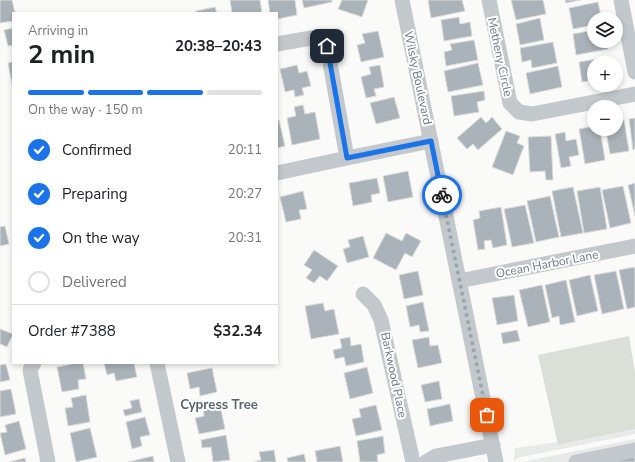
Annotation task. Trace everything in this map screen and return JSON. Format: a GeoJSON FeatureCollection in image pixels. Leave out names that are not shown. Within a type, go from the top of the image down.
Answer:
{"type":"FeatureCollection","features":[{"type":"Feature","properties":{"kind":"street","name":"Wilsky Boulevard"},"geometry":{"type":"LineString","coordinates":[[402,0],[496,462]]}},
{"type":"Feature","properties":{"kind":"street","name":"Metheny Circle"},"geometry":{"type":"LineString","coordinates":[[489,0],[510,103],[519,112],[532,114],[635,94]]}},
{"type":"Feature","properties":{"kind":"street"},"geometry":{"type":"LineString","coordinates":[[621,0],[635,72]]}},
{"type":"Feature","properties":{"kind":"street"},"geometry":{"type":"LineString","coordinates":[[278,44],[311,38],[327,46],[347,158]]}},
{"type":"Feature","properties":{"kind":"street"},"geometry":{"type":"LineString","coordinates":[[278,173],[431,141]]}},
{"type":"Feature","properties":{"kind":"street","name":"Ocean Harbor Lane"},"geometry":{"type":"LineString","coordinates":[[459,281],[635,246]]}},
{"type":"Feature","properties":{"kind":"street","name":"Barkwood Place"},"geometry":{"type":"LineString","coordinates":[[363,294],[374,305],[381,320],[413,462]]}},
{"type":"Feature","properties":{"kind":"street"},"geometry":{"type":"LineString","coordinates":[[33,364],[30,370],[48,462]]}},
{"type":"Feature","properties":{"kind":"street"},"geometry":{"type":"LineString","coordinates":[[158,364],[178,462]]}},
{"type":"Feature","properties":{"kind":"street"},"geometry":{"type":"LineString","coordinates":[[426,462],[436,456],[493,445]]}},
{"type":"Feature","properties":{"kind":"street"},"geometry":{"type":"LineString","coordinates":[[576,462],[635,450]]}},
{"type":"Feature","properties":{"kind":"shaded area"},"geometry":{"type":"Polygon","coordinates":[[[629,336],[635,373],[635,429],[558,445],[538,355],[629,336]]]}},
{"type":"Feature","properties":{"kind":"shaded area"},"geometry":{"type":"Polygon","coordinates":[[[635,429],[635,434],[517,458],[514,462],[515,448],[558,442],[559,445],[635,429]]]}},
{"type":"Feature","properties":{"kind":"shaded area"},"geometry":{"type":"Polygon","coordinates":[[[635,439],[635,462],[522,462],[635,439]]]}},
{"type":"Feature","properties":{"kind":"building"},"geometry":{"type":"Polygon","coordinates":[[[0,0],[12,0],[15,12],[12,12],[12,21],[0,23],[0,0]]]}},
{"type":"Feature","properties":{"kind":"building"},"geometry":{"type":"Polygon","coordinates":[[[230,0],[260,0],[262,12],[232,12],[230,0]]]}},
{"type":"Feature","properties":{"kind":"building"},"geometry":{"type":"Polygon","coordinates":[[[268,0],[295,0],[297,15],[278,19],[278,12],[270,12],[268,0]]]}},
{"type":"Feature","properties":{"kind":"building"},"geometry":{"type":"Polygon","coordinates":[[[302,0],[332,0],[332,2],[304,8],[302,0]]]}},
{"type":"Feature","properties":{"kind":"building"},"geometry":{"type":"Polygon","coordinates":[[[342,0],[368,0],[362,17],[338,9],[342,0]]]}},
{"type":"Feature","properties":{"kind":"building"},"geometry":{"type":"Polygon","coordinates":[[[428,0],[462,0],[465,11],[431,18],[428,0]]]}},
{"type":"Feature","properties":{"kind":"building"},"geometry":{"type":"Polygon","coordinates":[[[511,0],[543,0],[546,14],[516,20],[511,0]]]}},
{"type":"Feature","properties":{"kind":"building"},"geometry":{"type":"Polygon","coordinates":[[[565,0],[581,0],[566,3],[565,0]]]}},
{"type":"Feature","properties":{"kind":"building"},"geometry":{"type":"Polygon","coordinates":[[[598,2],[600,12],[587,12],[587,26],[573,29],[569,8],[598,2]]]}},
{"type":"Feature","properties":{"kind":"building"},"geometry":{"type":"Polygon","coordinates":[[[215,7],[217,12],[196,12],[215,7]]]}},
{"type":"Feature","properties":{"kind":"building"},"geometry":{"type":"Polygon","coordinates":[[[459,17],[460,24],[470,22],[472,36],[444,41],[441,20],[459,17]]]}},
{"type":"Feature","properties":{"kind":"building"},"geometry":{"type":"Polygon","coordinates":[[[540,18],[544,40],[520,45],[516,24],[540,18]]]}},
{"type":"Feature","properties":{"kind":"building"},"geometry":{"type":"Polygon","coordinates":[[[12,28],[12,45],[8,46],[4,30],[12,28]]]}},
{"type":"Feature","properties":{"kind":"building"},"geometry":{"type":"Polygon","coordinates":[[[378,31],[384,57],[361,62],[357,45],[365,43],[362,34],[378,31]]]}},
{"type":"Feature","properties":{"kind":"building"},"geometry":{"type":"Polygon","coordinates":[[[587,31],[587,48],[608,49],[576,55],[573,34],[587,31]]]}},
{"type":"Feature","properties":{"kind":"building"},"geometry":{"type":"Polygon","coordinates":[[[474,40],[478,60],[446,66],[444,52],[452,50],[450,44],[474,40]]]}},
{"type":"Feature","properties":{"kind":"building"},"geometry":{"type":"Polygon","coordinates":[[[553,42],[557,63],[532,68],[531,60],[522,62],[520,48],[553,42]]]}},
{"type":"Feature","properties":{"kind":"building"},"geometry":{"type":"Polygon","coordinates":[[[587,61],[587,81],[582,82],[579,62],[587,61]]]}},
{"type":"Feature","properties":{"kind":"building"},"geometry":{"type":"Polygon","coordinates":[[[12,62],[12,84],[8,63],[12,62]]]}},
{"type":"Feature","properties":{"kind":"building"},"geometry":{"type":"Polygon","coordinates":[[[478,63],[483,85],[448,92],[444,71],[478,63]]]}},
{"type":"Feature","properties":{"kind":"building"},"geometry":{"type":"Polygon","coordinates":[[[297,65],[299,73],[307,71],[311,86],[302,88],[304,95],[295,97],[294,90],[285,92],[280,69],[297,65]]]}},
{"type":"Feature","properties":{"kind":"building"},"geometry":{"type":"Polygon","coordinates":[[[380,65],[384,87],[374,89],[376,96],[366,98],[361,77],[371,74],[369,67],[380,65]]]}},
{"type":"Feature","properties":{"kind":"building"},"geometry":{"type":"Polygon","coordinates":[[[558,66],[562,87],[530,94],[526,73],[558,66]]]}},
{"type":"Feature","properties":{"kind":"building"},"geometry":{"type":"Polygon","coordinates":[[[484,91],[485,100],[477,102],[479,112],[454,116],[451,96],[484,91]]]}},
{"type":"Feature","properties":{"kind":"building"},"geometry":{"type":"Polygon","coordinates":[[[394,97],[400,118],[376,124],[370,103],[394,97]]]}},
{"type":"Feature","properties":{"kind":"building"},"geometry":{"type":"Polygon","coordinates":[[[303,105],[305,114],[315,112],[320,139],[292,145],[287,118],[296,116],[294,107],[303,105]]]}},
{"type":"Feature","properties":{"kind":"building"},"geometry":{"type":"Polygon","coordinates":[[[481,117],[486,123],[492,117],[502,129],[478,150],[473,144],[467,149],[457,138],[481,117]]]}},
{"type":"Feature","properties":{"kind":"building"},"geometry":{"type":"Polygon","coordinates":[[[635,118],[635,149],[633,150],[629,119],[635,118]]]}},
{"type":"Feature","properties":{"kind":"building"},"geometry":{"type":"Polygon","coordinates":[[[278,120],[285,146],[278,148],[278,120]]]}},
{"type":"Feature","properties":{"kind":"building"},"geometry":{"type":"Polygon","coordinates":[[[623,120],[629,151],[610,154],[607,136],[623,136],[623,120]]]}},
{"type":"Feature","properties":{"kind":"building"},"geometry":{"type":"Polygon","coordinates":[[[587,127],[587,136],[601,136],[605,160],[585,164],[579,129],[587,127]]]}},
{"type":"Feature","properties":{"kind":"building"},"geometry":{"type":"Polygon","coordinates":[[[506,131],[520,136],[517,143],[524,146],[513,175],[492,167],[506,131]]]}},
{"type":"Feature","properties":{"kind":"building"},"geometry":{"type":"Polygon","coordinates":[[[565,132],[566,141],[576,139],[579,155],[569,157],[571,166],[561,168],[555,134],[565,132]]]}},
{"type":"Feature","properties":{"kind":"building"},"geometry":{"type":"Polygon","coordinates":[[[551,136],[553,180],[546,180],[545,171],[530,172],[528,137],[551,136]]]}},
{"type":"Feature","properties":{"kind":"building"},"geometry":{"type":"Polygon","coordinates":[[[408,171],[413,197],[388,202],[383,176],[408,171]]]}},
{"type":"Feature","properties":{"kind":"building"},"geometry":{"type":"Polygon","coordinates":[[[377,178],[380,193],[371,195],[372,202],[353,206],[349,183],[377,178]]]}},
{"type":"Feature","properties":{"kind":"building"},"geometry":{"type":"Polygon","coordinates":[[[635,183],[635,216],[628,185],[635,183]]]}},
{"type":"Feature","properties":{"kind":"building"},"geometry":{"type":"Polygon","coordinates":[[[623,186],[631,223],[610,228],[602,190],[623,186]]]}},
{"type":"Feature","properties":{"kind":"building"},"geometry":{"type":"Polygon","coordinates":[[[573,187],[583,233],[561,237],[552,191],[573,187]]]}},
{"type":"Feature","properties":{"kind":"building"},"geometry":{"type":"Polygon","coordinates":[[[600,187],[607,229],[584,233],[577,191],[600,187]]]}},
{"type":"Feature","properties":{"kind":"building"},"geometry":{"type":"Polygon","coordinates":[[[303,191],[307,209],[299,210],[301,219],[286,222],[280,197],[303,191]]]}},
{"type":"Feature","properties":{"kind":"building"},"geometry":{"type":"Polygon","coordinates":[[[550,196],[559,237],[536,242],[527,201],[550,196]]]}},
{"type":"Feature","properties":{"kind":"building"},"geometry":{"type":"Polygon","coordinates":[[[525,205],[534,243],[512,247],[504,209],[525,205]]]}},
{"type":"Feature","properties":{"kind":"building"},"geometry":{"type":"Polygon","coordinates":[[[501,207],[507,245],[493,248],[491,240],[484,241],[485,249],[478,250],[473,220],[480,218],[479,211],[501,207]]]}},
{"type":"Feature","properties":{"kind":"building"},"geometry":{"type":"Polygon","coordinates":[[[5,226],[9,244],[0,246],[0,227],[5,226]]]}},
{"type":"Feature","properties":{"kind":"building"},"geometry":{"type":"Polygon","coordinates":[[[386,233],[402,241],[406,233],[421,241],[412,257],[405,253],[396,270],[373,258],[386,233]]]}},
{"type":"Feature","properties":{"kind":"building"},"geometry":{"type":"Polygon","coordinates":[[[363,236],[369,257],[347,263],[343,249],[350,247],[348,240],[363,236]]]}},
{"type":"Feature","properties":{"kind":"building"},"geometry":{"type":"Polygon","coordinates":[[[314,250],[338,266],[327,281],[320,276],[314,283],[306,278],[312,270],[304,265],[314,250]]]}},
{"type":"Feature","properties":{"kind":"building"},"geometry":{"type":"Polygon","coordinates":[[[635,267],[635,307],[627,309],[619,270],[635,267]]]}},
{"type":"Feature","properties":{"kind":"building"},"geometry":{"type":"Polygon","coordinates":[[[418,271],[423,295],[404,299],[399,275],[418,271]]]}},
{"type":"Feature","properties":{"kind":"building"},"geometry":{"type":"Polygon","coordinates":[[[616,271],[624,309],[602,314],[594,275],[616,271]]]}},
{"type":"Feature","properties":{"kind":"building"},"geometry":{"type":"Polygon","coordinates":[[[590,275],[598,311],[577,316],[569,280],[590,275]]]}},
{"type":"Feature","properties":{"kind":"building"},"geometry":{"type":"Polygon","coordinates":[[[566,280],[575,322],[560,325],[559,316],[552,318],[545,285],[566,280]]]}},
{"type":"Feature","properties":{"kind":"building"},"geometry":{"type":"Polygon","coordinates":[[[542,285],[550,322],[528,327],[519,290],[542,285]]]}},
{"type":"Feature","properties":{"kind":"building"},"geometry":{"type":"Polygon","coordinates":[[[514,295],[518,321],[497,325],[492,298],[514,295]]]}},
{"type":"Feature","properties":{"kind":"building"},"geometry":{"type":"Polygon","coordinates":[[[423,302],[429,331],[420,332],[419,325],[410,327],[406,306],[423,302]]]}},
{"type":"Feature","properties":{"kind":"building"},"geometry":{"type":"Polygon","coordinates":[[[323,303],[325,311],[334,309],[339,334],[311,339],[305,306],[323,303]]]}},
{"type":"Feature","properties":{"kind":"building"},"geometry":{"type":"Polygon","coordinates":[[[0,329],[12,334],[7,347],[0,344],[0,329]]]}},
{"type":"Feature","properties":{"kind":"building"},"geometry":{"type":"Polygon","coordinates":[[[517,330],[520,341],[503,344],[501,333],[517,330]]]}},
{"type":"Feature","properties":{"kind":"building"},"geometry":{"type":"Polygon","coordinates":[[[350,337],[351,346],[361,344],[364,362],[346,366],[344,357],[335,359],[333,350],[342,348],[340,339],[350,337]]]}},
{"type":"Feature","properties":{"kind":"building"},"geometry":{"type":"Polygon","coordinates":[[[429,337],[430,346],[438,345],[442,363],[418,368],[412,340],[429,337]]]}},
{"type":"Feature","properties":{"kind":"building"},"geometry":{"type":"Polygon","coordinates":[[[6,364],[10,380],[0,382],[0,365],[6,364]]]}},
{"type":"Feature","properties":{"kind":"building"},"geometry":{"type":"Polygon","coordinates":[[[72,364],[83,364],[86,379],[78,380],[79,389],[62,392],[57,367],[72,364]]]}},
{"type":"Feature","properties":{"kind":"building"},"geometry":{"type":"Polygon","coordinates":[[[104,364],[134,364],[137,377],[116,381],[114,373],[107,375],[104,364]]]}},
{"type":"Feature","properties":{"kind":"building"},"geometry":{"type":"Polygon","coordinates":[[[367,367],[373,393],[350,399],[344,373],[367,367]]]}},
{"type":"Feature","properties":{"kind":"building"},"geometry":{"type":"Polygon","coordinates":[[[212,368],[217,392],[200,396],[199,387],[190,389],[187,373],[212,368]]]}},
{"type":"Feature","properties":{"kind":"building"},"geometry":{"type":"Polygon","coordinates":[[[439,381],[442,399],[425,402],[421,385],[439,381]]]}},
{"type":"Feature","properties":{"kind":"building"},"geometry":{"type":"Polygon","coordinates":[[[11,389],[16,414],[0,417],[0,391],[11,389]]]}},
{"type":"Feature","properties":{"kind":"building"},"geometry":{"type":"Polygon","coordinates":[[[86,395],[90,422],[68,426],[65,408],[73,407],[71,398],[86,395]]]}},
{"type":"Feature","properties":{"kind":"building"},"geometry":{"type":"Polygon","coordinates":[[[139,399],[142,412],[125,416],[123,410],[132,408],[130,401],[139,399]]]}},
{"type":"Feature","properties":{"kind":"building"},"geometry":{"type":"Polygon","coordinates":[[[450,404],[453,421],[430,426],[427,409],[450,404]]]}},
{"type":"Feature","properties":{"kind":"building"},"geometry":{"type":"Polygon","coordinates":[[[220,405],[225,429],[199,434],[195,418],[204,416],[203,408],[220,405]]]}},
{"type":"Feature","properties":{"kind":"building"},"geometry":{"type":"Polygon","coordinates":[[[376,405],[382,430],[356,436],[352,419],[361,417],[359,409],[376,405]]]}},
{"type":"Feature","properties":{"kind":"building"},"geometry":{"type":"Polygon","coordinates":[[[145,417],[150,435],[140,437],[142,446],[132,449],[126,422],[145,417]]]}},
{"type":"Feature","properties":{"kind":"building"},"geometry":{"type":"Polygon","coordinates":[[[19,421],[26,449],[5,455],[0,433],[7,432],[5,425],[19,421]]]}},
{"type":"Feature","properties":{"kind":"building"},"geometry":{"type":"Polygon","coordinates":[[[90,428],[97,457],[76,462],[70,433],[90,428]]]}},
{"type":"Feature","properties":{"kind":"building"},"geometry":{"type":"Polygon","coordinates":[[[226,435],[230,460],[213,462],[211,447],[202,448],[201,440],[226,435]]]}},
{"type":"Feature","properties":{"kind":"building"},"geometry":{"type":"Polygon","coordinates":[[[383,436],[385,453],[377,455],[378,462],[360,462],[357,441],[383,436]]]}},
{"type":"Feature","properties":{"kind":"building"},"geometry":{"type":"Polygon","coordinates":[[[340,446],[343,462],[317,462],[315,451],[340,446]]]}},
{"type":"Feature","properties":{"kind":"building"},"geometry":{"type":"Polygon","coordinates":[[[274,450],[276,462],[253,462],[261,460],[259,452],[274,450]]]}},
{"type":"Feature","properties":{"kind":"building"},"geometry":{"type":"Polygon","coordinates":[[[304,454],[306,462],[288,462],[287,458],[304,454]]]}},
{"type":"Feature","properties":{"kind":"building"},"geometry":{"type":"Polygon","coordinates":[[[635,455],[635,462],[602,462],[635,455]]]}},
{"type":"Feature","properties":{"kind":"building"},"geometry":{"type":"Polygon","coordinates":[[[153,456],[154,462],[128,462],[153,456]]]}},
{"type":"Feature","properties":{"kind":"building"},"geometry":{"type":"Polygon","coordinates":[[[25,458],[26,462],[9,462],[25,458]]]}},
{"type":"Feature","properties":{"kind":"way so far"},"geometry":{"type":"LineString","coordinates":[[442,195],[487,415]]}},
{"type":"Feature","properties":{"kind":"district","name":"Cypress Tree"},"geometry":{"type":"Point","coordinates":[219,404]}},
{"type":"Feature","properties":{"kind":"route"},"geometry":{"type":"LineString","coordinates":[[327,46],[347,158],[431,141],[442,195]]}}]}
